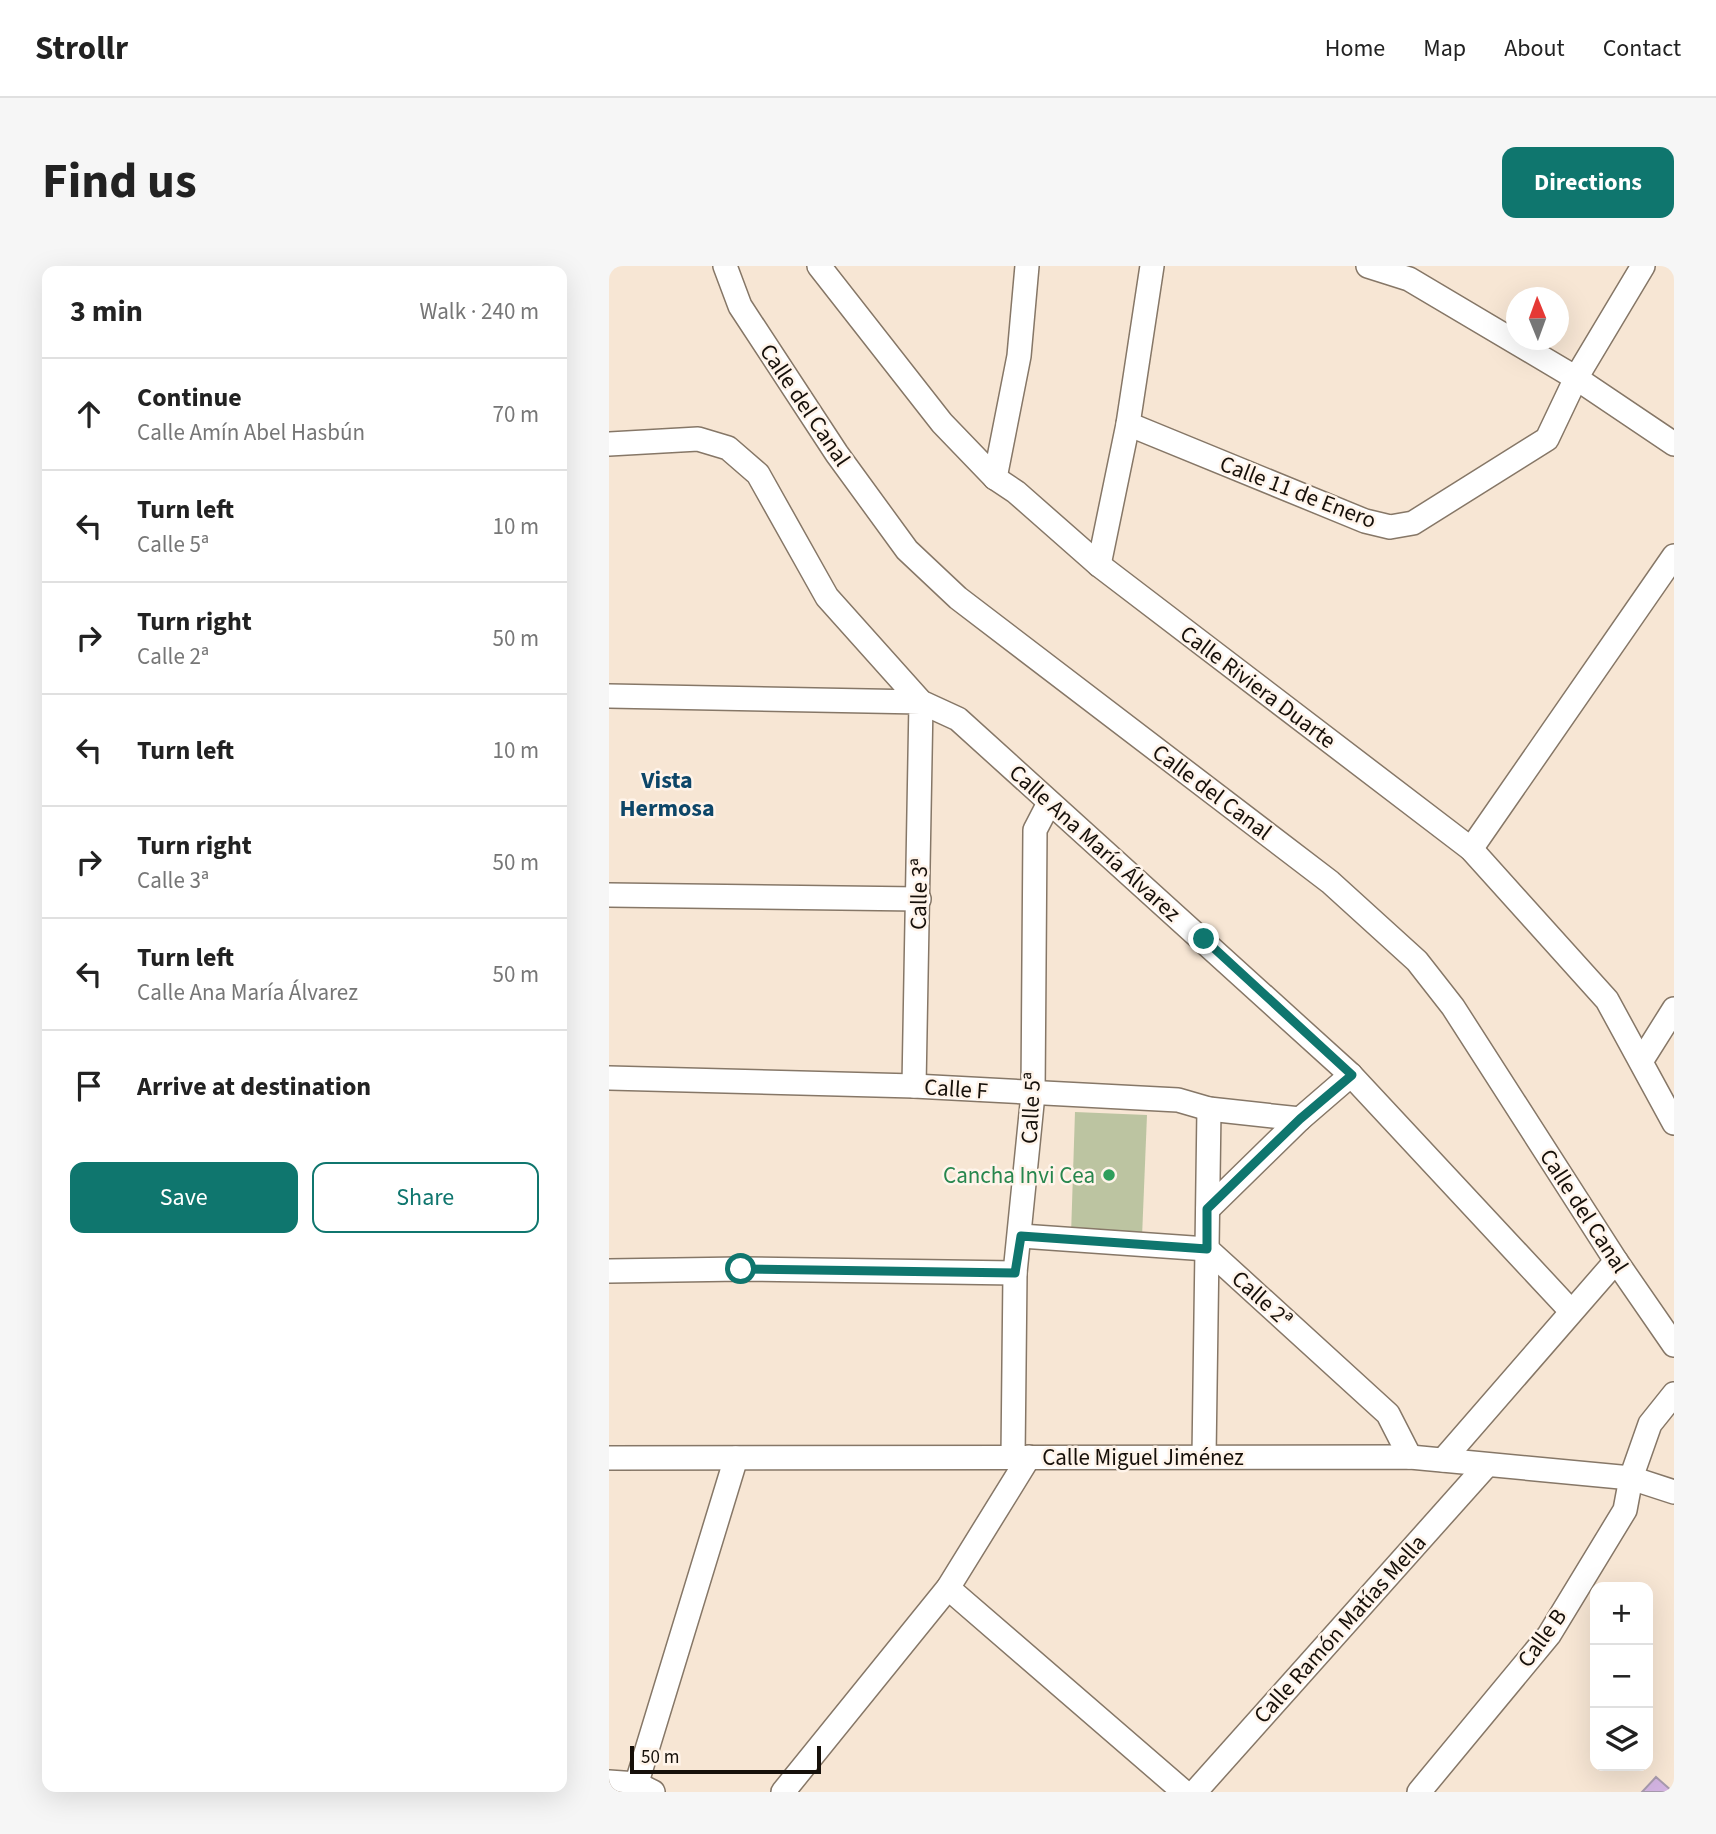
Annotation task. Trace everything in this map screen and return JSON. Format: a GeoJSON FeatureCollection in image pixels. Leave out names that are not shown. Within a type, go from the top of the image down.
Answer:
{"type":"FeatureCollection","features":[{"type":"Feature","properties":{"kind":"street","name":"Calle del Canal"},"geometry":{"type":"LineString","coordinates":[[725,266],[740,306],[837,454],[907,550],[958,598],[1330,883],[1417,961],[1453,1007],[1616,1261],[1674,1345]]}},
{"type":"Feature","properties":{"kind":"street","name":"Calle Riviera Duarte"},"geometry":{"type":"LineString","coordinates":[[819,266],[942,423],[995,478],[1016,492],[1100,565],[1471,849],[1607,1000],[1642,1060],[1674,1124]]}},
{"type":"Feature","properties":{"kind":"street"},"geometry":{"type":"LineString","coordinates":[[995,478],[1019,356],[1027,266]]}},
{"type":"Feature","properties":{"kind":"street"},"geometry":{"type":"LineString","coordinates":[[1100,565],[1128,424],[1152,266]]}},
{"type":"Feature","properties":{"kind":"street"},"geometry":{"type":"LineString","coordinates":[[1368,266],[1410,272],[1674,444]]}},
{"type":"Feature","properties":{"kind":"street","name":"Calle 11 de Enero"},"geometry":{"type":"LineString","coordinates":[[1128,424],[1365,521],[1391,527],[1413,523],[1547,439],[1576,378],[1643,266]]}},
{"type":"Feature","properties":{"kind":"street","name":"Calle Ana María Álvarez"},"geometry":{"type":"LineString","coordinates":[[609,444],[698,439],[728,448],[758,474],[827,597],[921,702],[958,719],[1352,1075],[1570,1310]]}},
{"type":"Feature","properties":{"kind":"street"},"geometry":{"type":"LineString","coordinates":[[1471,849],[1674,556]]}},
{"type":"Feature","properties":{"kind":"street"},"geometry":{"type":"LineString","coordinates":[[609,696],[921,702]]}},
{"type":"Feature","properties":{"kind":"street","name":"Calle 3ª"},"geometry":{"type":"LineString","coordinates":[[914,1086],[921,702]]}},
{"type":"Feature","properties":{"kind":"street","name":"Calle 5ª"},"geometry":{"type":"LineString","coordinates":[[1021,1457],[1015,1273],[1021,1236],[1033,1094],[1035,830],[1049,803]]}},
{"type":"Feature","properties":{"kind":"street"},"geometry":{"type":"LineString","coordinates":[[609,895],[919,898]]}},
{"type":"Feature","properties":{"kind":"street"},"geometry":{"type":"LineString","coordinates":[[1642,1060],[1674,1009]]}},
{"type":"Feature","properties":{"kind":"street"},"geometry":{"type":"LineString","coordinates":[[1207,1209],[1300,1119],[1352,1075]]}},
{"type":"Feature","properties":{"kind":"street","name":"Calle F"},"geometry":{"type":"LineString","coordinates":[[609,1078],[914,1086],[1178,1100],[1209,1109],[1300,1119]]}},
{"type":"Feature","properties":{"kind":"street"},"geometry":{"type":"LineString","coordinates":[[1204,1457],[1209,1109]]}},
{"type":"Feature","properties":{"kind":"street"},"geometry":{"type":"LineString","coordinates":[[1021,1236],[1207,1249]]}},
{"type":"Feature","properties":{"kind":"street","name":"Calle 2ª"},"geometry":{"type":"LineString","coordinates":[[1207,1249],[1388,1414],[1410,1457]]}},
{"type":"Feature","properties":{"kind":"street"},"geometry":{"type":"LineString","coordinates":[[1443,1460],[1570,1310],[1616,1261]]}},
{"type":"Feature","properties":{"kind":"street"},"geometry":{"type":"LineString","coordinates":[[609,1271],[741,1269],[1015,1273]]}},
{"type":"Feature","properties":{"kind":"street","name":"Calle B"},"geometry":{"type":"LineString","coordinates":[[1419,1792],[1549,1635],[1625,1510],[1631,1478],[1650,1424],[1674,1394]]}},
{"type":"Feature","properties":{"kind":"street"},"geometry":{"type":"LineString","coordinates":[[783,1792],[948,1588],[1021,1457]]}},
{"type":"Feature","properties":{"kind":"street","name":"Calle Miguel Jiménez"},"geometry":{"type":"LineString","coordinates":[[609,1458],[1410,1457],[1631,1478],[1674,1492]]}},
{"type":"Feature","properties":{"kind":"street"},"geometry":{"type":"LineString","coordinates":[[609,1782],[641,1789],[736,1458]]}},
{"type":"Feature","properties":{"kind":"street","name":"Calle Ramón Matías Mella"},"geometry":{"type":"LineString","coordinates":[[1195,1792],[1486,1466]]}},
{"type":"Feature","properties":{"kind":"street"},"geometry":{"type":"LineString","coordinates":[[948,1588],[1184,1792]]}},
{"type":"Feature","properties":{"kind":"green space","name":"Cancha Invi Cea"},"geometry":{"type":"Polygon","coordinates":[[[1075,1112],[1147,1115],[1142,1237],[1071,1235],[1075,1112]]]}},
{"type":"Feature","properties":{"kind":"building"},"geometry":{"type":"Polygon","coordinates":[[[1656,1777],[1673,1792],[1642,1792],[1656,1777]]]}},
{"type":"Feature","properties":{"kind":"place","name":"Cancha Invi Cea"},"geometry":{"type":"Point","coordinates":[1109,1175]}},
{"type":"Feature","properties":{"kind":"district","name":"Vista Hermosa"},"geometry":{"type":"Point","coordinates":[667,794]}},
{"type":"Feature","properties":{"kind":"route"},"geometry":{"type":"LineString","coordinates":[[741,1269],[1015,1273],[1021,1236],[1207,1249],[1207,1209],[1300,1119],[1352,1075],[1204,939]]}}]}
